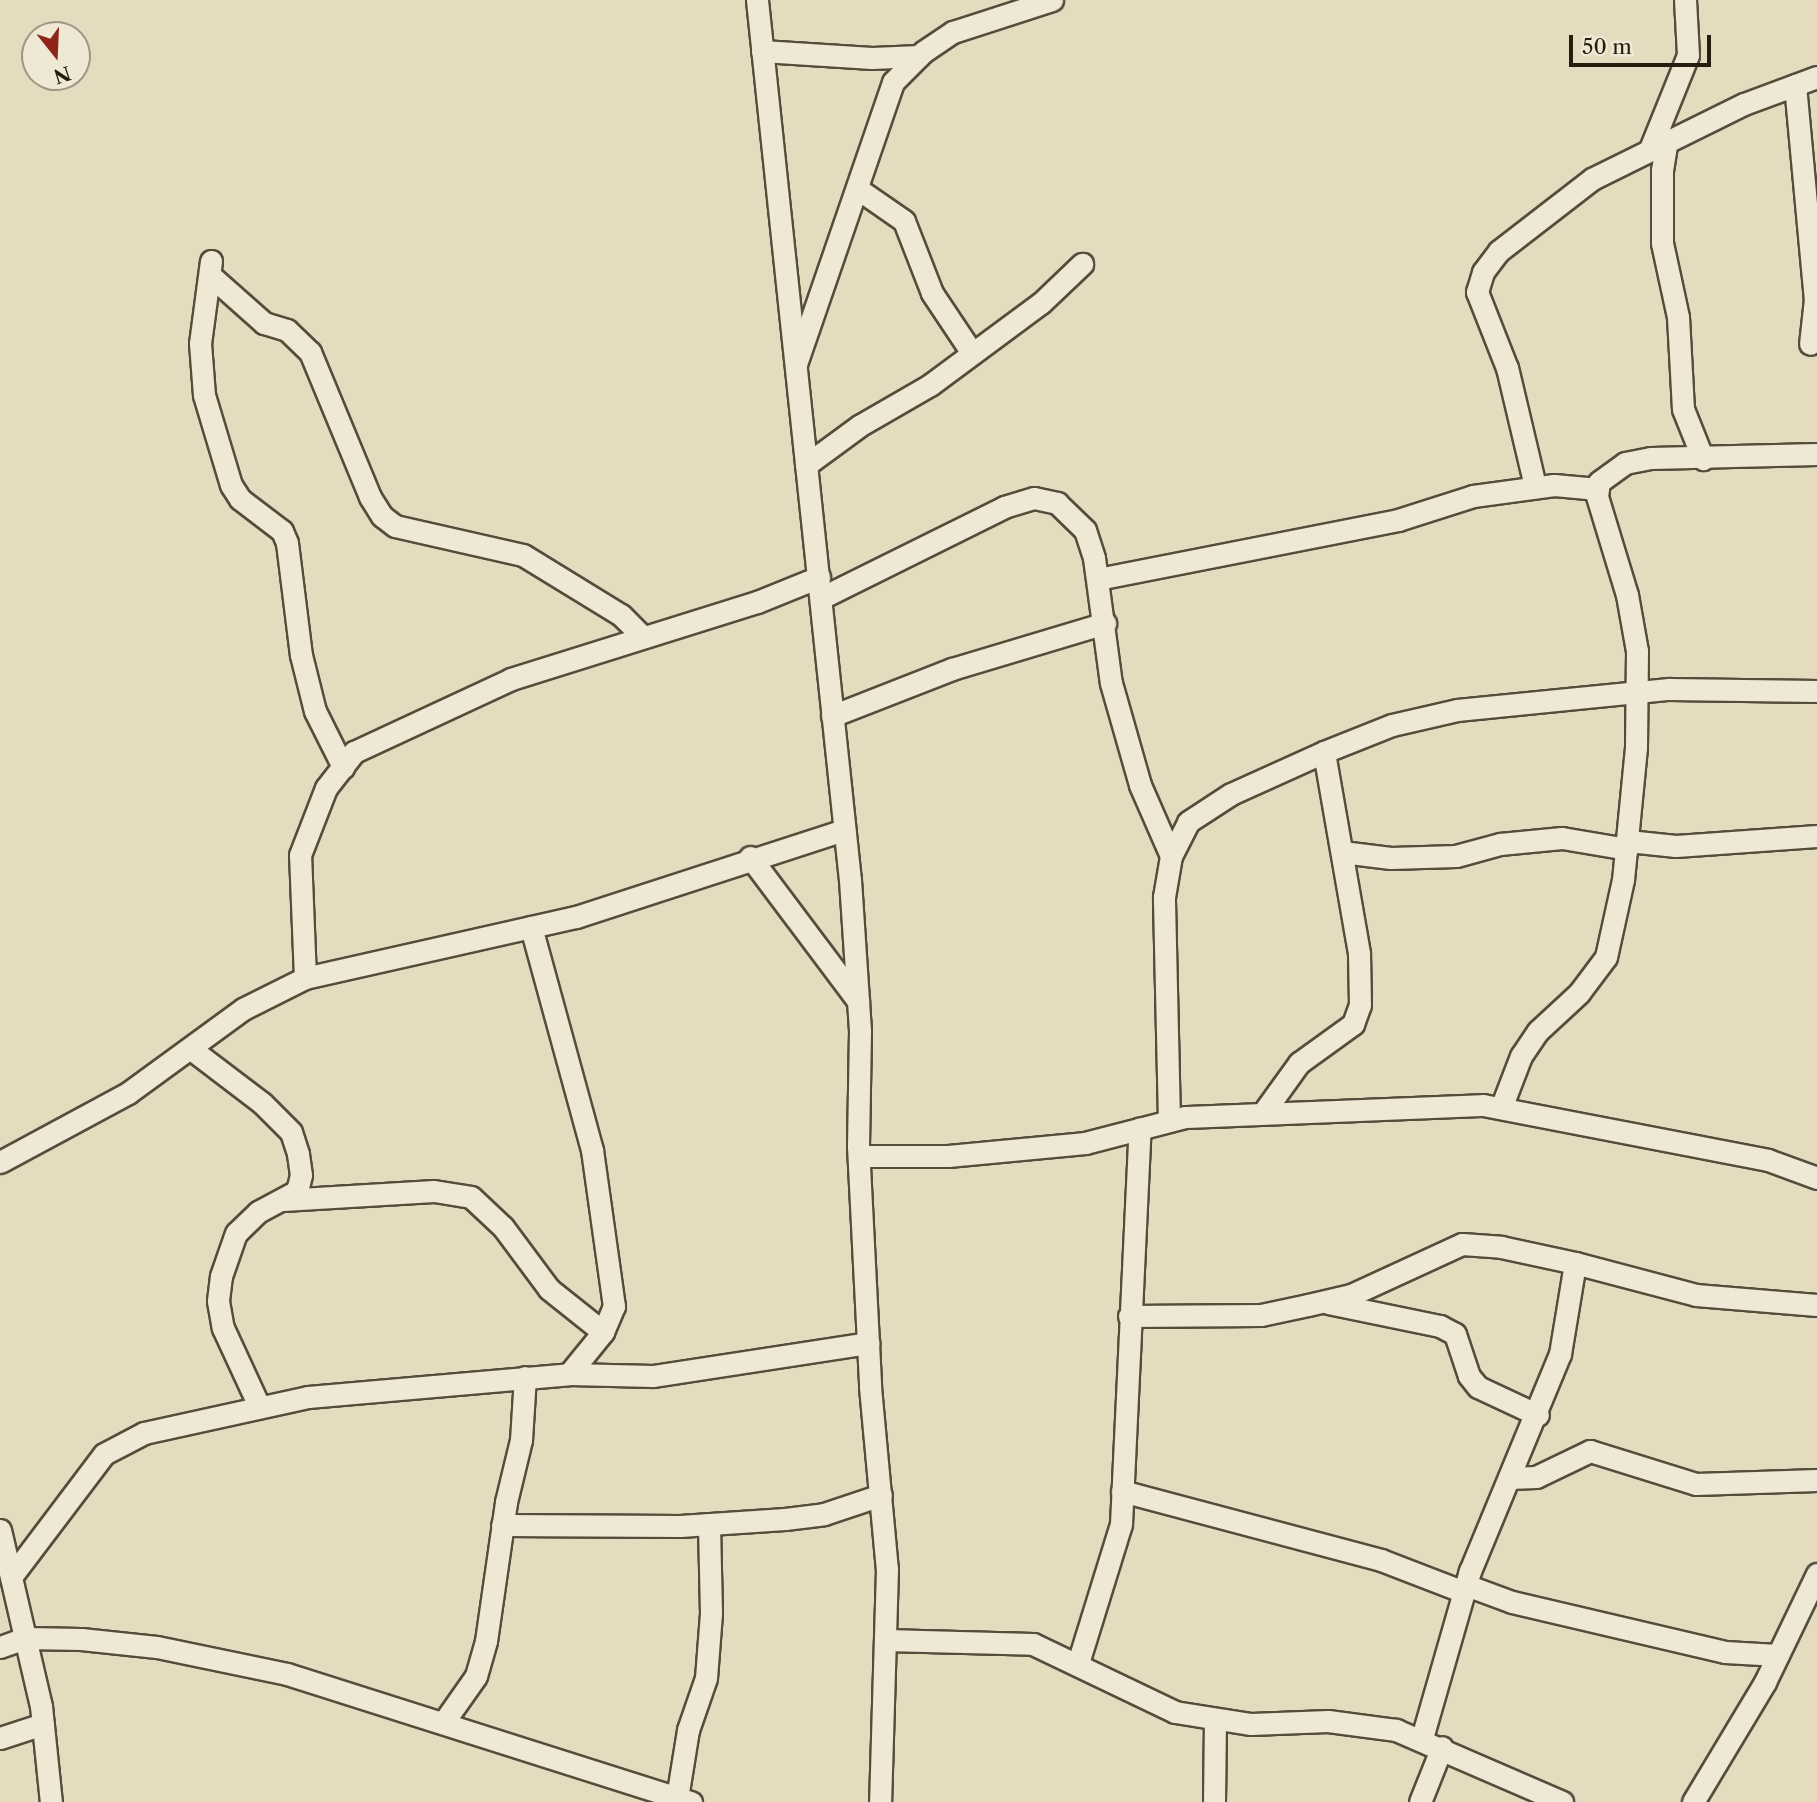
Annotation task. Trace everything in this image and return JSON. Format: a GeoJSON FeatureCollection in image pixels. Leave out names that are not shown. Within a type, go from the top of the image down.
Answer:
{"type":"FeatureCollection","features":[{"type":"Feature","properties":{"kind":"street"},"geometry":{"type":"LineString","coordinates":[[757,0],[820,587],[858,1001],[859,1156],[868,1343],[887,1569],[880,1802]]}},
{"type":"Feature","properties":{"kind":"street"},"geometry":{"type":"LineString","coordinates":[[795,368],[893,82],[919,56],[953,32],[1052,0]]}},
{"type":"Feature","properties":{"kind":"street"},"geometry":{"type":"LineString","coordinates":[[1685,0],[1688,55],[1659,144],[1662,243],[1678,317],[1683,410],[1703,459]]}},
{"type":"Feature","properties":{"kind":"street"},"geometry":{"type":"LineString","coordinates":[[762,51],[872,58],[919,56]]}},
{"type":"Feature","properties":{"kind":"street"},"geometry":{"type":"LineString","coordinates":[[1535,486],[1507,368],[1477,292],[1499,251],[1592,179],[1659,144],[1817,77]]}},
{"type":"Feature","properties":{"kind":"street"},"geometry":{"type":"LineString","coordinates":[[1795,85],[1815,299],[1810,344]]}},
{"type":"Feature","properties":{"kind":"street"},"geometry":{"type":"LineString","coordinates":[[858,189],[904,221],[932,293],[972,353]]}},
{"type":"Feature","properties":{"kind":"street"},"geometry":{"type":"LineString","coordinates":[[806,465],[1041,303],[1082,264]]}},
{"type":"Feature","properties":{"kind":"street"},"geometry":{"type":"LineString","coordinates":[[343,766],[315,711],[299,643],[288,543],[282,531],[240,499],[231,485],[204,395],[200,343],[211,268],[264,323],[287,330],[310,352],[370,497],[382,516],[395,526],[523,555],[621,615],[643,637]]}},
{"type":"Feature","properties":{"kind":"street"},"geometry":{"type":"LineString","coordinates":[[1501,1108],[1521,1056],[1538,1031],[1579,993],[1606,957],[1615,930],[1627,845],[1639,691],[1627,596],[1598,489],[1608,472],[1625,463],[1651,458],[1703,459],[1817,454]]}},
{"type":"Feature","properties":{"kind":"street"},"geometry":{"type":"LineString","coordinates":[[1098,579],[1398,520],[1473,496],[1535,486],[1598,489]]}},
{"type":"Feature","properties":{"kind":"street"},"geometry":{"type":"LineString","coordinates":[[305,978],[300,855],[313,815],[354,752],[511,679],[757,602],[820,587],[964,524],[1034,498],[1057,503],[1085,530],[1098,579],[1111,682],[1154,826],[1171,856]]}},
{"type":"Feature","properties":{"kind":"street"},"geometry":{"type":"LineString","coordinates":[[832,716],[952,669],[1105,623]]}},
{"type":"Feature","properties":{"kind":"street"},"geometry":{"type":"LineString","coordinates":[[1168,1121],[1164,897],[1171,856],[1188,822],[1231,794],[1324,752],[1392,724],[1457,710],[1639,691],[1817,691]]}},
{"type":"Feature","properties":{"kind":"street"},"geometry":{"type":"LineString","coordinates":[[1264,1113],[1299,1063],[1353,1024],[1360,1006],[1363,986],[1324,752]]}},
{"type":"Feature","properties":{"kind":"street"},"geometry":{"type":"LineString","coordinates":[[0,1163],[128,1093],[243,1009],[305,978],[576,918],[750,857],[844,830]]}},
{"type":"Feature","properties":{"kind":"street"},"geometry":{"type":"LineString","coordinates":[[1342,852],[1391,858],[1456,856],[1510,842],[1562,838],[1627,845],[1676,846],[1817,836]]}},
{"type":"Feature","properties":{"kind":"street"},"geometry":{"type":"LineString","coordinates":[[750,857],[858,1001]]}},
{"type":"Feature","properties":{"kind":"street"},"geometry":{"type":"LineString","coordinates":[[531,927],[578,1090],[606,1223],[614,1306],[603,1332],[569,1374]]}},
{"type":"Feature","properties":{"kind":"street"},"geometry":{"type":"LineString","coordinates":[[191,1049],[262,1103],[290,1132],[301,1175],[297,1191],[258,1212],[236,1233],[221,1276],[218,1301],[223,1328],[259,1406]]}},
{"type":"Feature","properties":{"kind":"street"},"geometry":{"type":"LineString","coordinates":[[859,1156],[948,1156],[1084,1143],[1168,1121],[1264,1113],[1401,1106],[1501,1108],[1768,1160],[1817,1178]]}},
{"type":"Feature","properties":{"kind":"street"},"geometry":{"type":"LineString","coordinates":[[1078,1663],[1121,1524],[1130,1398],[1129,1316],[1140,1128]]}},
{"type":"Feature","properties":{"kind":"street"},"geometry":{"type":"LineString","coordinates":[[282,1200],[420,1191],[471,1197],[487,1209],[549,1289],[603,1332]]}},
{"type":"Feature","properties":{"kind":"street"},"geometry":{"type":"LineString","coordinates":[[1129,1316],[1261,1315],[1351,1294],[1462,1244],[1501,1247],[1575,1263],[1696,1295],[1817,1305]]}},
{"type":"Feature","properties":{"kind":"street"},"geometry":{"type":"LineString","coordinates":[[1422,1738],[1465,1588],[1538,1415],[1569,1317],[1575,1263]]}},
{"type":"Feature","properties":{"kind":"street"},"geometry":{"type":"LineString","coordinates":[[1322,1301],[1440,1326],[1455,1335],[1469,1376],[1478,1387],[1538,1415]]}},
{"type":"Feature","properties":{"kind":"street"},"geometry":{"type":"LineString","coordinates":[[11,1577],[104,1454],[144,1433],[308,1397],[569,1374],[653,1376],[868,1343]]}},
{"type":"Feature","properties":{"kind":"street"},"geometry":{"type":"LineString","coordinates":[[443,1723],[476,1676],[495,1594],[502,1525],[521,1440],[525,1377]]}},
{"type":"Feature","properties":{"kind":"street"},"geometry":{"type":"LineString","coordinates":[[1510,1478],[1536,1477],[1590,1451],[1696,1484],[1817,1480]]}},
{"type":"Feature","properties":{"kind":"street"},"geometry":{"type":"LineString","coordinates":[[1122,1491],[1381,1560],[1512,1602],[1725,1652],[1778,1655]]}},
{"type":"Feature","properties":{"kind":"street"},"geometry":{"type":"LineString","coordinates":[[502,1525],[709,1524],[824,1514],[881,1495]]}},
{"type":"Feature","properties":{"kind":"street"},"geometry":{"type":"LineString","coordinates":[[0,1647],[25,1638],[81,1639],[170,1650],[287,1674],[684,1800],[688,1731],[706,1678],[711,1613],[709,1524]]}},
{"type":"Feature","properties":{"kind":"street"},"geometry":{"type":"LineString","coordinates":[[0,1530],[43,1724],[51,1802]]}},
{"type":"Feature","properties":{"kind":"street"},"geometry":{"type":"LineString","coordinates":[[1693,1802],[1726,1754],[1817,1574]]}},
{"type":"Feature","properties":{"kind":"street"},"geometry":{"type":"LineString","coordinates":[[884,1640],[1033,1644],[1078,1663],[1175,1712],[1215,1720],[1364,1724],[1422,1738],[1562,1802]]}},
{"type":"Feature","properties":{"kind":"street"},"geometry":{"type":"LineString","coordinates":[[1214,1802],[1215,1720]]}},
{"type":"Feature","properties":{"kind":"street"},"geometry":{"type":"LineString","coordinates":[[0,1738],[43,1724]]}},
{"type":"Feature","properties":{"kind":"street"},"geometry":{"type":"LineString","coordinates":[[1420,1802],[1442,1747]]}}]}
